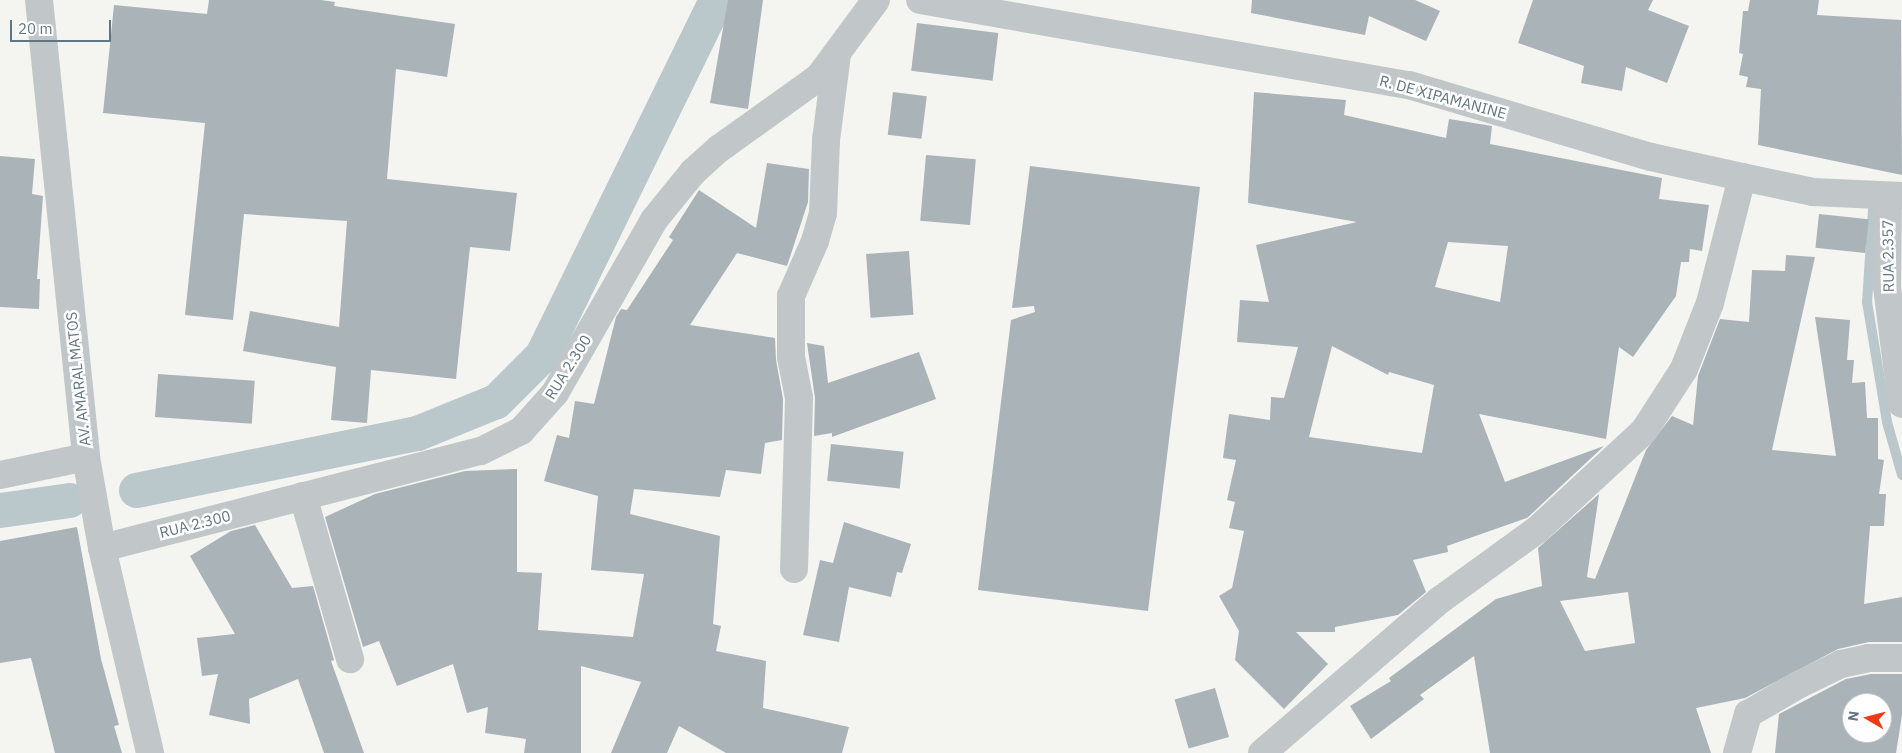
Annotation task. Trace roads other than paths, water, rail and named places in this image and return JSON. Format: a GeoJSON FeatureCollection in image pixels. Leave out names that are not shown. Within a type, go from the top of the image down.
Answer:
{"type":"FeatureCollection","features":[{"type":"Feature","properties":{"kind":"street","name":"AV. AMARAL MATOS"},"geometry":{"type":"LineString","coordinates":[[39,0],[86,457],[102,548],[150,753]]}},
{"type":"Feature","properties":{"kind":"street","name":"RUA 2.300"},"geometry":{"type":"LineString","coordinates":[[102,548],[481,451],[521,431],[555,392],[654,220],[693,172],[720,148],[819,77],[876,0]]}},
{"type":"Feature","properties":{"kind":"street","name":"R. DE XIPAMANINE"},"geometry":{"type":"LineString","coordinates":[[920,0],[1410,85],[1651,157],[1814,192],[1895,197]]}},
{"type":"Feature","properties":{"kind":"street"},"geometry":{"type":"LineString","coordinates":[[794,569],[799,398],[791,357],[791,296],[815,241],[823,213],[826,140],[838,53]]}},
{"type":"Feature","properties":{"kind":"street"},"geometry":{"type":"LineString","coordinates":[[1262,753],[1440,600],[1538,529],[1644,431],[1684,369],[1710,303],[1742,178]]}},
{"type":"Feature","properties":{"kind":"street","name":"RUA 2.357"},"geometry":{"type":"LineString","coordinates":[[1895,197],[1887,287],[1902,404]]}},
{"type":"Feature","properties":{"kind":"street"},"geometry":{"type":"LineString","coordinates":[[0,475],[86,457]]}},
{"type":"Feature","properties":{"kind":"street"},"geometry":{"type":"LineString","coordinates":[[303,496],[350,659]]}},
{"type":"Feature","properties":{"kind":"street"},"geometry":{"type":"LineString","coordinates":[[1737,753],[1748,714],[1798,685],[1841,664],[1869,658],[1902,658]]}},
{"type":"Feature","properties":{"kind":"waterway"},"geometry":{"type":"LineString","coordinates":[[136,490],[417,433],[496,401],[542,355],[716,0]]}},
{"type":"Feature","properties":{"kind":"waterway"},"geometry":{"type":"LineString","coordinates":[[1874,195],[1867,302],[1887,422],[1902,475]]}},
{"type":"Feature","properties":{"kind":"waterway"},"geometry":{"type":"LineString","coordinates":[[0,510],[69,500]]}}]}
